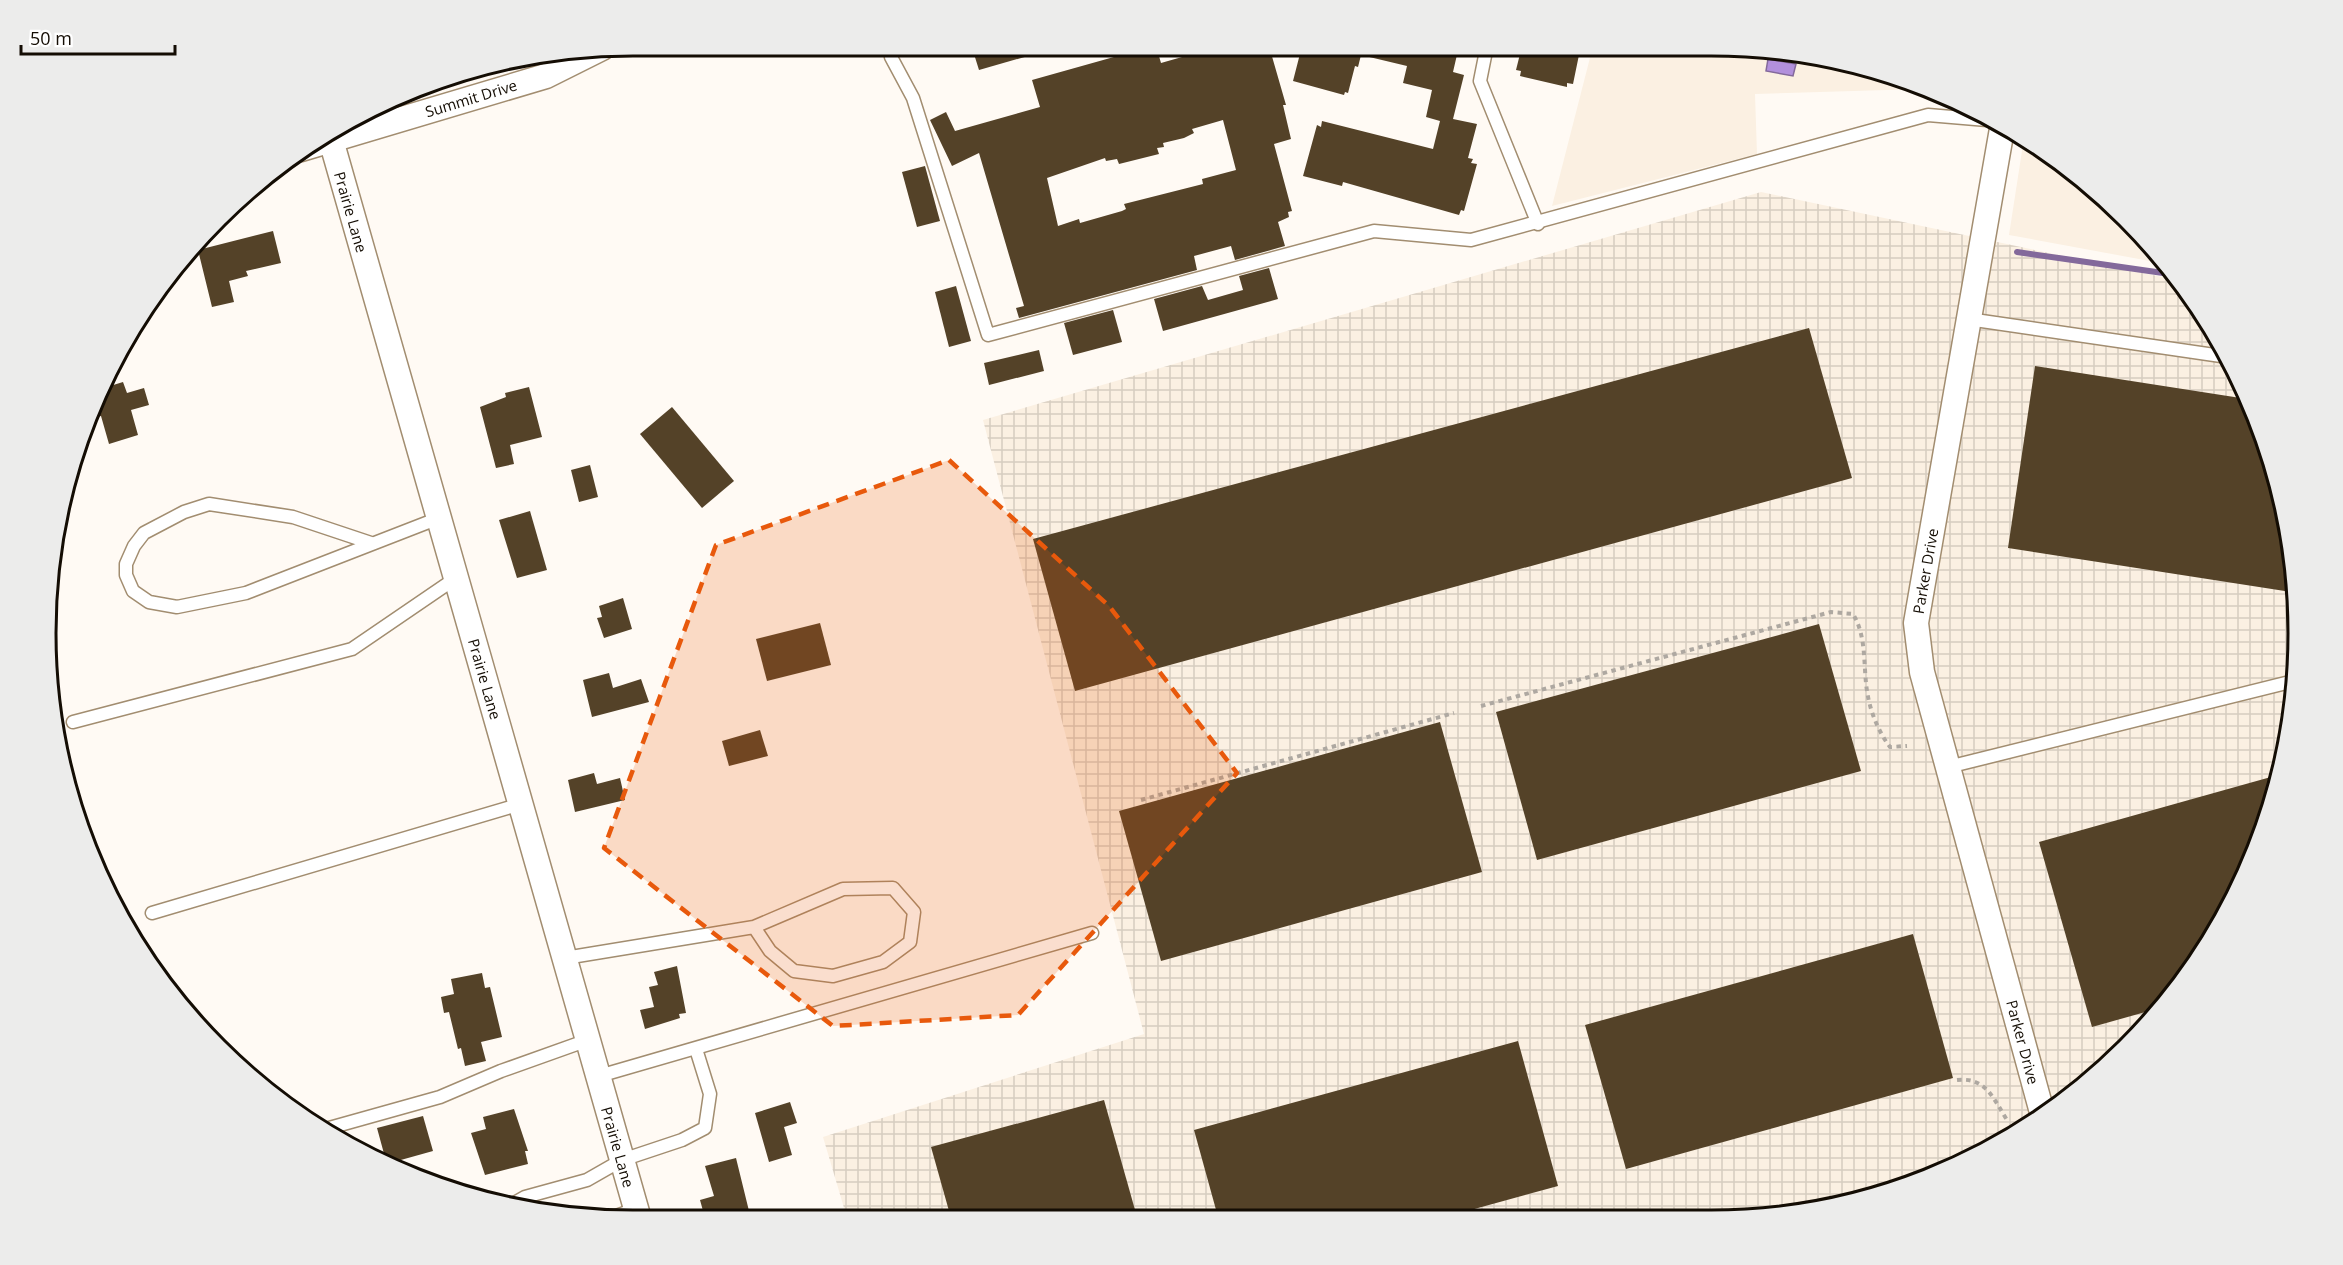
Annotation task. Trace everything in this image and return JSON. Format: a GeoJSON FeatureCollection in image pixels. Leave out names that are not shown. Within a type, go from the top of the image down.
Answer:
{"type":"FeatureCollection","features":[{"type":"Feature","properties":{"kind":"street","name":"Summit Drive"},"geometry":{"type":"LineString","coordinates":[[334,139],[546,76],[582,58]]}},
{"type":"Feature","properties":{"kind":"street","name":"Parker Drive"},"geometry":{"type":"LineString","coordinates":[[1999,133],[1916,623],[1922,672],[2044,1103]]}},
{"type":"Feature","properties":{"kind":"street","name":"Prairie Lane"},"geometry":{"type":"LineString","coordinates":[[331,141],[637,1210]]}},
{"type":"Feature","properties":{"kind":"lane"},"geometry":{"type":"LineString","coordinates":[[891,56],[913,98],[988,335],[1374,231],[1471,240],[1538,224],[1929,116],[1975,120]]}},
{"type":"Feature","properties":{"kind":"lane"},"geometry":{"type":"LineString","coordinates":[[1485,56],[1480,81],[1538,224]]}},
{"type":"Feature","properties":{"kind":"lane"},"geometry":{"type":"LineString","coordinates":[[1968,319],[2216,355]]}},
{"type":"Feature","properties":{"kind":"lane"},"geometry":{"type":"LineString","coordinates":[[370,543],[293,517],[209,504],[184,512],[144,533],[134,546],[126,564],[126,575],[133,591],[149,602],[177,608],[246,593],[439,518]]}},
{"type":"Feature","properties":{"kind":"lane"},"geometry":{"type":"LineString","coordinates":[[74,722],[352,649],[456,578]]}},
{"type":"Feature","properties":{"kind":"lane"},"geometry":{"type":"LineString","coordinates":[[1948,767],[2285,683]]}},
{"type":"Feature","properties":{"kind":"lane"},"geometry":{"type":"LineString","coordinates":[[152,913],[521,804]]}},
{"type":"Feature","properties":{"kind":"lane"},"geometry":{"type":"LineString","coordinates":[[565,958],[754,927],[843,889],[893,888],[914,912],[910,942],[883,962],[833,976],[794,971],[770,951],[754,927]]}},
{"type":"Feature","properties":{"kind":"lane"},"geometry":{"type":"LineString","coordinates":[[598,1076],[1092,933]]}},
{"type":"Feature","properties":{"kind":"lane"},"geometry":{"type":"LineString","coordinates":[[335,1126],[440,1097],[501,1071],[588,1040]]}},
{"type":"Feature","properties":{"kind":"lane"},"geometry":{"type":"LineString","coordinates":[[522,1198],[587,1180],[622,1160],[682,1140],[705,1128],[710,1094],[696,1049]]}},
{"type":"Feature","properties":{"kind":"path"},"geometry":{"type":"LineString","coordinates":[[1481,706],[1820,615],[1845,611],[1853,614],[1858,622],[1863,639],[1871,710],[1884,739],[1890,747],[1907,746]]}},
{"type":"Feature","properties":{"kind":"path"},"geometry":{"type":"LineString","coordinates":[[1141,800],[1454,713]]}},
{"type":"Feature","properties":{"kind":"path"},"geometry":{"type":"LineString","coordinates":[[1957,1080],[1971,1078],[1981,1084],[2007,1120]]}},
{"type":"Feature","properties":{"kind":"highlighted area"},"geometry":{"type":"Polygon","coordinates":[[[949,460],[1109,606],[1237,773],[1018,1015],[833,1026],[604,848],[716,545],[949,460]]]}},
{"type":"Feature","properties":{"kind":"shaded area"},"geometry":{"type":"Polygon","coordinates":[[[1590,56],[1710,56],[1786,60],[1860,75],[1905,89],[1755,94],[1757,154],[1552,206],[1590,56]]]}},
{"type":"Feature","properties":{"kind":"shaded area"},"geometry":{"type":"Polygon","coordinates":[[[1768,59],[1796,64],[1793,76],[1766,71],[1768,59]]]}},
{"type":"Feature","properties":{"kind":"shaded area"},"geometry":{"type":"Polygon","coordinates":[[[2023,148],[2062,175],[2091,199],[2119,224],[2152,261],[2009,235],[2023,148]]]}},
{"type":"Feature","properties":{"kind":"shaded area"},"geometry":{"type":"Polygon","coordinates":[[[1761,192],[2165,278],[2210,344],[2244,412],[2268,483],[2276,520],[2283,557],[2288,632],[2283,708],[2268,782],[2244,853],[2210,921],[2168,984],[2119,1041],[2062,1090],[1999,1132],[1931,1166],[1860,1190],[1786,1205],[1710,1210],[845,1210],[823,1137],[1144,1034],[983,420],[1761,192]]]}},
{"type":"Feature","properties":{"kind":"building"},"geometry":{"type":"Polygon","coordinates":[[[975,56],[1028,56],[979,70],[975,56]]]}},
{"type":"Feature","properties":{"kind":"building"},"geometry":{"type":"Polygon","coordinates":[[[1117,56],[1159,56],[1161,63],[1186,56],[1272,56],[1286,105],[1283,105],[1291,139],[1274,144],[1292,211],[1288,212],[1289,217],[1278,222],[1285,246],[1235,260],[1231,246],[1194,256],[1197,270],[1019,318],[1016,308],[1024,306],[979,153],[952,166],[930,120],[946,112],[955,131],[1040,107],[1032,80],[1117,56]],[[1223,120],[1192,129],[1194,133],[1184,138],[1163,143],[1164,147],[1157,148],[1159,154],[1119,164],[1117,159],[1106,161],[1105,158],[1047,178],[1058,226],[1079,219],[1080,223],[1122,211],[1126,209],[1124,204],[1203,184],[1202,179],[1236,170],[1223,120]]]}},
{"type":"Feature","properties":{"kind":"building"},"geometry":{"type":"Polygon","coordinates":[[[1299,56],[1361,56],[1358,67],[1355,66],[1348,93],[1345,92],[1344,95],[1293,81],[1299,56]]]}},
{"type":"Feature","properties":{"kind":"building"},"geometry":{"type":"Polygon","coordinates":[[[1365,56],[1457,56],[1453,72],[1464,75],[1453,119],[1477,124],[1468,158],[1473,159],[1471,163],[1477,164],[1464,211],[1461,210],[1459,215],[1343,182],[1342,186],[1303,176],[1317,125],[1321,127],[1322,121],[1433,149],[1440,121],[1426,117],[1432,90],[1403,83],[1407,66],[1365,56]]]}},
{"type":"Feature","properties":{"kind":"building"},"geometry":{"type":"Polygon","coordinates":[[[1520,56],[1579,56],[1573,84],[1567,83],[1567,87],[1520,76],[1521,71],[1516,70],[1520,56]]]}},
{"type":"Feature","properties":{"kind":"building"},"geometry":{"type":"Polygon","coordinates":[[[925,166],[940,221],[917,227],[902,172],[925,166]]]}},
{"type":"Feature","properties":{"kind":"building"},"geometry":{"type":"Polygon","coordinates":[[[273,231],[281,263],[246,271],[248,276],[229,281],[234,302],[212,307],[199,252],[202,249],[273,231]]]}},
{"type":"Feature","properties":{"kind":"building"},"geometry":{"type":"Polygon","coordinates":[[[1269,268],[1278,299],[1163,331],[1154,299],[1202,286],[1208,300],[1243,290],[1239,276],[1269,268]]]}},
{"type":"Feature","properties":{"kind":"building"},"geometry":{"type":"Polygon","coordinates":[[[956,286],[971,341],[949,347],[935,292],[956,286]]]}},
{"type":"Feature","properties":{"kind":"building"},"geometry":{"type":"Polygon","coordinates":[[[1113,310],[1122,342],[1073,355],[1064,323],[1113,310]]]}},
{"type":"Feature","properties":{"kind":"building"},"geometry":{"type":"Polygon","coordinates":[[[1809,328],[1852,478],[1075,691],[1033,539],[1809,328]]]}},
{"type":"Feature","properties":{"kind":"building"},"geometry":{"type":"Polygon","coordinates":[[[1039,350],[1044,371],[989,385],[984,363],[1039,350]]]}},
{"type":"Feature","properties":{"kind":"building"},"geometry":{"type":"Polygon","coordinates":[[[2035,366],[2237,398],[2268,483],[2283,557],[2286,591],[2008,548],[2035,366]]]}},
{"type":"Feature","properties":{"kind":"building"},"geometry":{"type":"Polygon","coordinates":[[[123,382],[127,393],[144,388],[149,405],[131,410],[138,435],[109,444],[101,416],[97,417],[111,386],[123,382]]]}},
{"type":"Feature","properties":{"kind":"building"},"geometry":{"type":"Polygon","coordinates":[[[529,387],[542,437],[510,445],[514,464],[496,468],[480,407],[506,397],[505,393],[529,387]]]}},
{"type":"Feature","properties":{"kind":"building"},"geometry":{"type":"Polygon","coordinates":[[[672,407],[734,481],[702,508],[640,434],[672,407]]]}},
{"type":"Feature","properties":{"kind":"building"},"geometry":{"type":"Polygon","coordinates":[[[590,465],[598,497],[579,502],[571,470],[590,465]]]}},
{"type":"Feature","properties":{"kind":"building"},"geometry":{"type":"Polygon","coordinates":[[[530,511],[547,570],[517,578],[499,520],[530,511]]]}},
{"type":"Feature","properties":{"kind":"building"},"geometry":{"type":"Polygon","coordinates":[[[623,598],[632,629],[604,638],[597,618],[602,617],[599,606],[623,598]]]}},
{"type":"Feature","properties":{"kind":"building"},"geometry":{"type":"Polygon","coordinates":[[[820,623],[831,665],[767,681],[756,639],[820,623]]]}},
{"type":"Feature","properties":{"kind":"building"},"geometry":{"type":"Polygon","coordinates":[[[1819,624],[1861,771],[1537,860],[1496,712],[1819,624]]]}},
{"type":"Feature","properties":{"kind":"building"},"geometry":{"type":"Polygon","coordinates":[[[609,673],[613,688],[641,679],[649,702],[592,717],[583,680],[609,673]]]}},
{"type":"Feature","properties":{"kind":"building"},"geometry":{"type":"Polygon","coordinates":[[[1440,722],[1482,872],[1161,961],[1119,811],[1440,722]]]}},
{"type":"Feature","properties":{"kind":"building"},"geometry":{"type":"Polygon","coordinates":[[[760,730],[768,756],[729,766],[722,741],[760,730]]]}},
{"type":"Feature","properties":{"kind":"building"},"geometry":{"type":"Polygon","coordinates":[[[594,773],[597,784],[620,778],[625,800],[575,812],[568,780],[594,773]]]}},
{"type":"Feature","properties":{"kind":"building"},"geometry":{"type":"Polygon","coordinates":[[[2269,778],[2244,853],[2228,888],[2190,953],[2145,1012],[2092,1027],[2039,842],[2269,778]]]}},
{"type":"Feature","properties":{"kind":"building"},"geometry":{"type":"Polygon","coordinates":[[[1913,934],[1953,1078],[1626,1169],[1585,1025],[1913,934]]]}},
{"type":"Feature","properties":{"kind":"building"},"geometry":{"type":"Polygon","coordinates":[[[677,966],[686,1013],[679,1014],[680,1018],[645,1029],[640,1010],[654,1007],[649,987],[658,985],[654,972],[677,966]]]}},
{"type":"Feature","properties":{"kind":"building"},"geometry":{"type":"Polygon","coordinates":[[[482,973],[485,988],[490,987],[502,1037],[481,1042],[486,1061],[465,1066],[461,1048],[458,1049],[449,1012],[444,1013],[441,997],[454,994],[451,979],[482,973]]]}},
{"type":"Feature","properties":{"kind":"building"},"geometry":{"type":"Polygon","coordinates":[[[1518,1041],[1558,1186],[1471,1210],[1216,1210],[1194,1130],[1518,1041]]]}},
{"type":"Feature","properties":{"kind":"building"},"geometry":{"type":"Polygon","coordinates":[[[1104,1100],[1135,1210],[949,1210],[931,1147],[1104,1100]]]}},
{"type":"Feature","properties":{"kind":"building"},"geometry":{"type":"Polygon","coordinates":[[[790,1102],[797,1123],[784,1127],[792,1155],[769,1162],[755,1113],[790,1102]]]}},
{"type":"Feature","properties":{"kind":"building"},"geometry":{"type":"Polygon","coordinates":[[[514,1109],[528,1151],[525,1151],[528,1164],[485,1175],[471,1133],[486,1129],[483,1117],[514,1109]]]}},
{"type":"Feature","properties":{"kind":"building"},"geometry":{"type":"Polygon","coordinates":[[[423,1116],[433,1151],[400,1160],[384,1153],[377,1128],[423,1116]]]}},
{"type":"Feature","properties":{"kind":"building"},"geometry":{"type":"Polygon","coordinates":[[[736,1158],[749,1210],[703,1210],[700,1200],[714,1196],[705,1166],[736,1158]]]}},
{"type":"Feature","properties":{"kind":"waterway"},"geometry":{"type":"LineString","coordinates":[[2017,252],[2161,273]]}}]}
